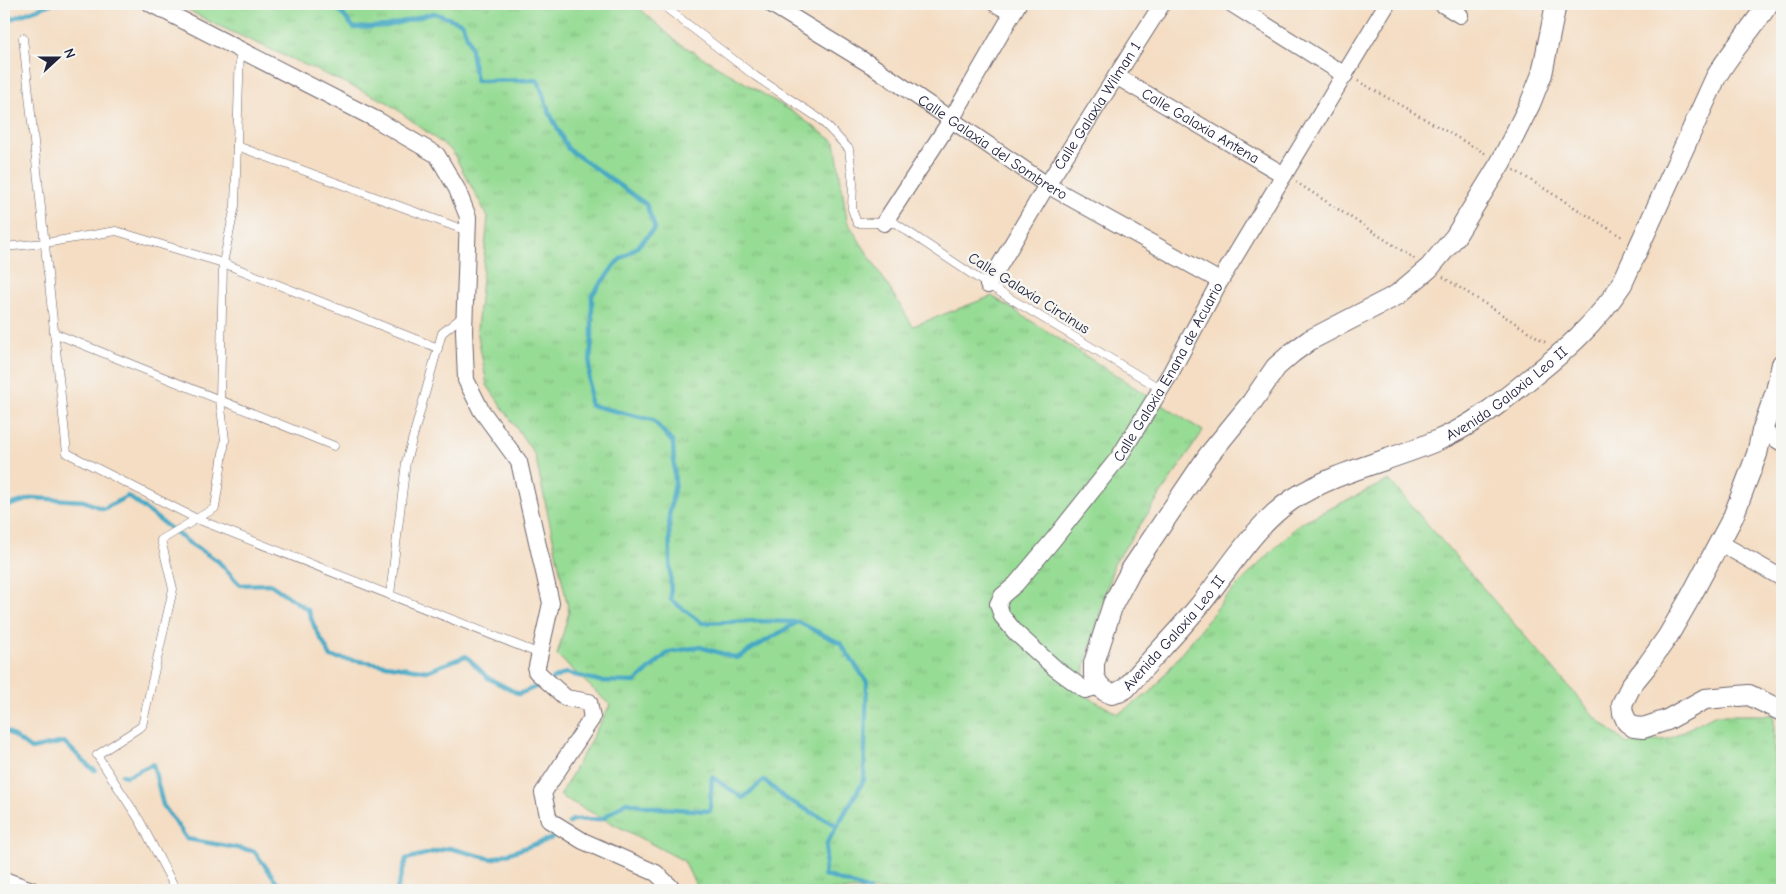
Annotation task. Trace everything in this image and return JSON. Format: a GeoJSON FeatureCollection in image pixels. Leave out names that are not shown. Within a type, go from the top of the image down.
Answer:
{"type":"FeatureCollection","features":[{"type":"Feature","properties":{"kind":"street"},"geometry":{"type":"LineString","coordinates":[[151,4],[376,120],[437,155],[457,189],[468,217],[464,315],[466,380],[481,410],[519,462],[550,603],[536,671],[566,698],[589,702],[592,718],[543,793],[549,820],[583,841],[656,873],[674,890]]}},
{"type":"Feature","properties":{"kind":"street","name":"Calle Galaxia del Sombrero"},"geometry":{"type":"LineString","coordinates":[[771,4],[874,67],[1047,185],[1220,280]]}},
{"type":"Feature","properties":{"kind":"street"},"geometry":{"type":"LineString","coordinates":[[884,223],[951,120],[1015,9],[996,4]]}},
{"type":"Feature","properties":{"kind":"street","name":"Calle Galaxia Wilman 1"},"geometry":{"type":"LineString","coordinates":[[988,285],[1047,185],[1162,4]]}},
{"type":"Feature","properties":{"kind":"street"},"geometry":{"type":"LineString","coordinates":[[1232,4],[1345,75]]}},
{"type":"Feature","properties":{"kind":"street","name":"Calle Galaxia Enana de Acuario"},"geometry":{"type":"LineString","coordinates":[[1100,686],[1085,690],[1056,669],[1016,633],[1002,616],[998,604],[1002,596],[1016,584],[1119,457],[1161,389],[1220,280],[1387,4]]}},
{"type":"Feature","properties":{"kind":"street"},"geometry":{"type":"LineString","coordinates":[[1442,4],[1460,14]]}},
{"type":"Feature","properties":{"kind":"street","name":"Avenida Galaxia Leo II"},"geometry":{"type":"LineString","coordinates":[[1556,4],[1542,74],[1530,104],[1500,162],[1455,237],[1429,268],[1396,295],[1310,340],[1276,368],[1252,402],[1208,456],[1131,570],[1113,604],[1094,662],[1094,675],[1105,691],[1112,694],[1126,688],[1198,607],[1258,530],[1294,499],[1347,473],[1438,440],[1472,423],[1503,401],[1592,324],[1622,284],[1724,62],[1757,21],[1768,4]]}},
{"type":"Feature","properties":{"kind":"street","name":"Calle Galaxia Antena"},"geometry":{"type":"LineString","coordinates":[[1116,76],[1284,175]]}},
{"type":"Feature","properties":{"kind":"street"},"geometry":{"type":"LineString","coordinates":[[1782,364],[1757,454],[1732,517],[1720,543],[1668,636],[1629,689],[1622,704],[1622,713],[1627,722],[1634,727],[1643,728],[1667,720],[1705,699],[1749,695],[1782,711]]}},
{"type":"Feature","properties":{"kind":"street"},"geometry":{"type":"LineString","coordinates":[[1762,431],[1782,443]]}},
{"type":"Feature","properties":{"kind":"street"},"geometry":{"type":"LineString","coordinates":[[1720,543],[1782,578]]}},
{"type":"Feature","properties":{"kind":"street"},"geometry":{"type":"LineString","coordinates":[[4,880],[32,890]]}},
{"type":"Feature","properties":{"kind":"lane","name":"Calle Galaxia Circinus"},"geometry":{"type":"LineString","coordinates":[[661,4],[755,76],[820,119],[849,149],[854,184],[852,209],[857,222],[895,223],[988,285],[1161,389]]}},
{"type":"Feature","properties":{"kind":"lane"},"geometry":{"type":"LineString","coordinates":[[23,38],[67,453],[197,519],[540,654]]}},
{"type":"Feature","properties":{"kind":"lane"},"geometry":{"type":"LineString","coordinates":[[176,890],[140,821],[97,755],[142,726],[173,589],[161,540],[215,508],[225,440],[220,400],[223,263],[235,206],[240,49]]}},
{"type":"Feature","properties":{"kind":"lane"},"geometry":{"type":"LineString","coordinates":[[237,146],[467,231]]}},
{"type":"Feature","properties":{"kind":"lane"},"geometry":{"type":"LineString","coordinates":[[4,246],[45,243],[116,231],[223,263],[438,348]]}},
{"type":"Feature","properties":{"kind":"lane"},"geometry":{"type":"LineString","coordinates":[[390,595],[406,462],[442,333],[464,315]]}},
{"type":"Feature","properties":{"kind":"lane"},"geometry":{"type":"LineString","coordinates":[[54,333],[334,446]]}},
{"type":"Feature","properties":{"kind":"green space"},"geometry":{"type":"Polygon","coordinates":[[[178,4],[635,4],[677,42],[793,112],[835,142],[847,221],[913,326],[992,296],[1203,431],[1114,564],[1085,666],[1083,694],[1118,714],[1151,692],[1226,597],[1300,523],[1389,480],[1596,718],[1627,744],[1669,739],[1714,715],[1774,715],[1774,768],[1782,785],[1782,890],[698,890],[684,861],[560,796],[610,705],[557,655],[569,612],[535,455],[487,385],[477,330],[488,217],[452,151],[387,102],[210,22],[178,4]]]}},
{"type":"Feature","properties":{"kind":"waterway"},"geometry":{"type":"LineString","coordinates":[[4,20],[51,4]]}},
{"type":"Feature","properties":{"kind":"waterway"},"geometry":{"type":"LineString","coordinates":[[334,4],[354,28],[387,26],[434,13],[462,23],[470,44],[476,81],[538,80],[549,112],[568,149],[646,204],[655,228],[637,247],[617,262],[592,295],[590,405],[653,420],[673,443],[675,483],[669,516],[671,600],[702,623],[798,622],[840,643],[867,682],[864,780],[827,843],[824,875],[869,890]]}},
{"type":"Feature","properties":{"kind":"waterway"},"geometry":{"type":"LineString","coordinates":[[4,507],[33,498],[84,501],[103,509],[128,496],[188,542],[218,561],[240,585],[270,584],[308,610],[315,628],[331,657],[427,671],[466,656],[488,678],[519,694],[543,684]]}},
{"type":"Feature","properties":{"kind":"waterway"},"geometry":{"type":"LineString","coordinates":[[552,679],[566,673],[600,681],[635,682],[669,652],[700,647],[737,658],[796,623]]}},
{"type":"Feature","properties":{"kind":"waterway"},"geometry":{"type":"LineString","coordinates":[[4,729],[31,749],[64,742],[95,770]]}},
{"type":"Feature","properties":{"kind":"waterway"},"geometry":{"type":"LineString","coordinates":[[122,775],[127,776],[153,764],[163,805],[187,839],[254,851],[283,890]]}},
{"type":"Feature","properties":{"kind":"waterway"},"geometry":{"type":"LineString","coordinates":[[569,823],[572,820],[602,819],[626,802],[658,808],[710,811],[712,777],[743,798],[764,780],[786,799],[838,826]]}},
{"type":"Feature","properties":{"kind":"waterway"},"geometry":{"type":"LineString","coordinates":[[397,890],[406,859],[449,848],[492,859],[550,839],[557,833]]}}]}
